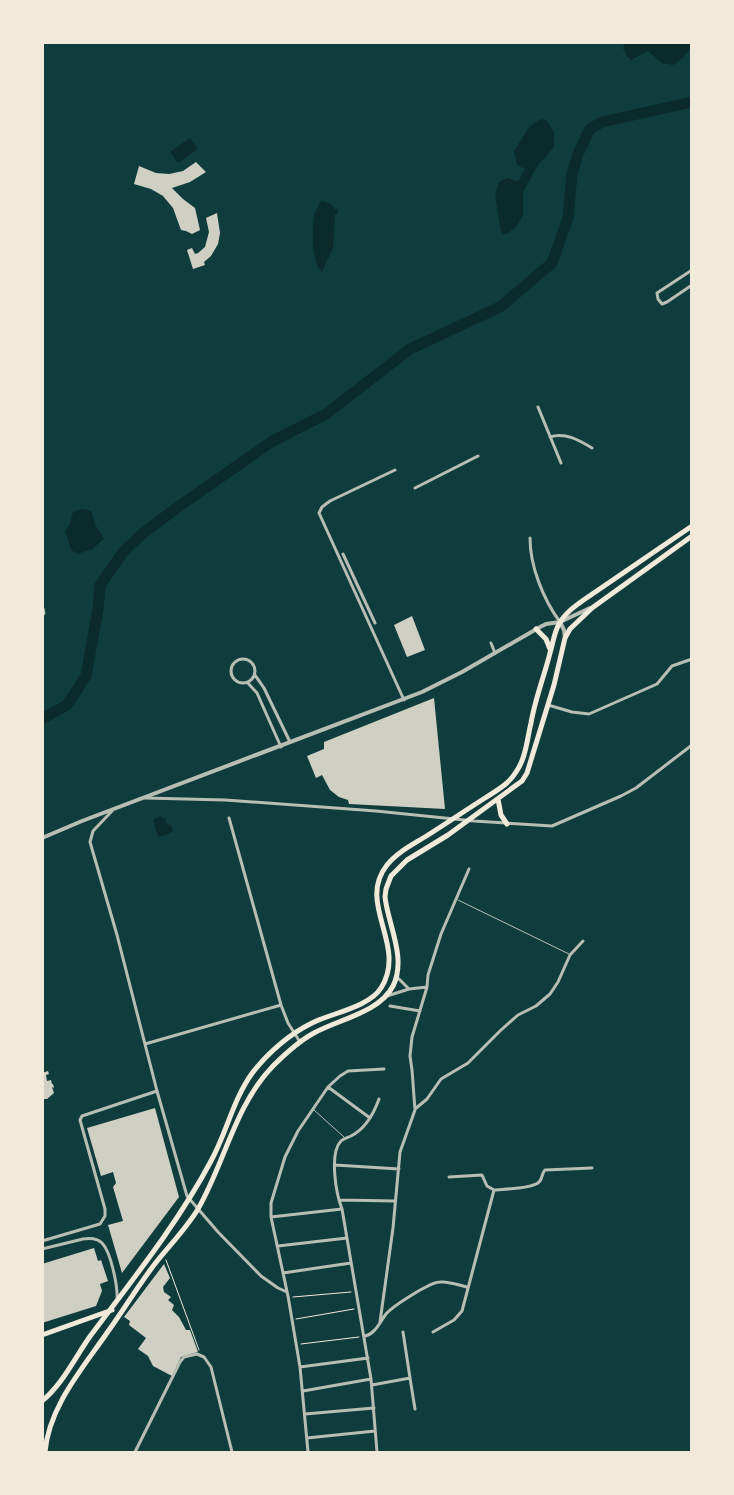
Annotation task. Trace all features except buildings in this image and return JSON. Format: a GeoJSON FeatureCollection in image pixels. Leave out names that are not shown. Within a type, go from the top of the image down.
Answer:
{"type":"FeatureCollection","features":[{"type":"Feature","properties":{"kind":"main road"},"geometry":{"type":"LineString","coordinates":[[42,1401],[52,1393],[189,1200],[214,1156],[246,1082],[269,1055],[294,1034],[312,1023],[365,1001],[380,989],[387,976],[390,960],[389,948],[377,901],[376,892],[379,878],[388,863],[396,856],[501,788],[514,776],[520,766],[554,636],[560,622],[573,608],[585,599],[692,526]]}},
{"type":"Feature","properties":{"kind":"main road"},"geometry":{"type":"LineString","coordinates":[[45,1452],[48,1432],[65,1394],[164,1253],[198,1209],[256,1084],[300,1042],[328,1026],[365,1010],[386,996],[397,978],[397,949],[385,897],[391,876],[407,860],[432,846],[522,781],[527,773],[554,685],[564,638],[580,617],[692,536]]}},
{"type":"Feature","properties":{"kind":"main road"},"geometry":{"type":"LineString","coordinates":[[536,630],[546,639],[550,652]]}},
{"type":"Feature","properties":{"kind":"main road"},"geometry":{"type":"LineString","coordinates":[[498,800],[501,815],[507,824]]}},
{"type":"Feature","properties":{"kind":"main road"},"geometry":{"type":"LineString","coordinates":[[42,1335],[112,1310]]}},
{"type":"Feature","properties":{"kind":"street"},"geometry":{"type":"LineString","coordinates":[[692,270],[657,293],[658,299],[662,304],[667,302],[692,285]]}},
{"type":"Feature","properties":{"kind":"street"},"geometry":{"type":"LineString","coordinates":[[538,407],[561,464]]}},
{"type":"Feature","properties":{"kind":"street"},"geometry":{"type":"LineString","coordinates":[[550,437],[558,434],[568,436],[592,448]]}},
{"type":"Feature","properties":{"kind":"street"},"geometry":{"type":"LineString","coordinates":[[415,488],[478,456]]}},
{"type":"Feature","properties":{"kind":"street"},"geometry":{"type":"LineString","coordinates":[[375,623],[342,554],[334,545],[320,517],[320,510],[336,498],[395,470]]}},
{"type":"Feature","properties":{"kind":"street"},"geometry":{"type":"LineString","coordinates":[[530,538],[533,566],[553,613],[564,630],[564,638]]}},
{"type":"Feature","properties":{"kind":"street"},"geometry":{"type":"LineString","coordinates":[[334,545],[340,542]]}},
{"type":"Feature","properties":{"kind":"street"},"geometry":{"type":"LineString","coordinates":[[342,554],[404,700]]}},
{"type":"Feature","properties":{"kind":"street"},"geometry":{"type":"LineString","coordinates":[[544,593],[548,590]]}},
{"type":"Feature","properties":{"kind":"street"},"geometry":{"type":"LineString","coordinates":[[42,605],[44,613],[42,616]]}},
{"type":"Feature","properties":{"kind":"street"},"geometry":{"type":"LineString","coordinates":[[42,838],[142,798],[404,700],[433,687],[546,624],[560,622],[592,608]]}},
{"type":"Feature","properties":{"kind":"street"},"geometry":{"type":"LineString","coordinates":[[491,642],[495,653]]}},
{"type":"Feature","properties":{"kind":"street"},"geometry":{"type":"LineString","coordinates":[[547,705],[572,712],[589,714],[657,684],[672,666],[692,658]]}},
{"type":"Feature","properties":{"kind":"street"},"geometry":{"type":"LineString","coordinates":[[250,661],[256,668],[255,675],[247,682],[240,682],[234,678],[232,668],[236,662],[250,661]]}},
{"type":"Feature","properties":{"kind":"street"},"geometry":{"type":"LineString","coordinates":[[255,675],[264,688],[291,743]]}},
{"type":"Feature","properties":{"kind":"street"},"geometry":{"type":"LineString","coordinates":[[247,682],[257,693],[281,746]]}},
{"type":"Feature","properties":{"kind":"street"},"geometry":{"type":"LineString","coordinates":[[142,798],[225,800],[546,826],[556,825],[636,788],[692,745]]}},
{"type":"Feature","properties":{"kind":"street"},"geometry":{"type":"LineString","coordinates":[[112,810],[93,831],[90,842],[117,935],[157,1091],[189,1200],[261,1276],[287,1292]]}},
{"type":"Feature","properties":{"kind":"street"},"geometry":{"type":"LineString","coordinates":[[229,818],[281,1005],[288,1023],[300,1042]]}},
{"type":"Feature","properties":{"kind":"street"},"geometry":{"type":"LineString","coordinates":[[380,1322],[400,1152],[414,1110],[410,1056],[412,1037],[441,934],[469,869]]}},
{"type":"Feature","properties":{"kind":"street"},"geometry":{"type":"LineString","coordinates":[[414,1110],[427,1099],[441,1079],[468,1063],[518,1015],[536,1006],[550,994],[558,982],[570,954],[583,941]]}},
{"type":"Feature","properties":{"kind":"street"},"geometry":{"type":"LineString","coordinates":[[397,978],[409,988]]}},
{"type":"Feature","properties":{"kind":"street"},"geometry":{"type":"LineString","coordinates":[[386,996],[409,988],[427,987]]}},
{"type":"Feature","properties":{"kind":"street"},"geometry":{"type":"LineString","coordinates":[[145,1044],[281,1005]]}},
{"type":"Feature","properties":{"kind":"street"},"geometry":{"type":"LineString","coordinates":[[390,1006],[420,1011]]}},
{"type":"Feature","properties":{"kind":"street"},"geometry":{"type":"LineString","coordinates":[[308,1452],[300,1367],[271,1217],[271,1203],[285,1157],[298,1131],[328,1087],[348,1071],[384,1069]]}},
{"type":"Feature","properties":{"kind":"street"},"geometry":{"type":"LineString","coordinates":[[328,1087],[370,1118]]}},
{"type":"Feature","properties":{"kind":"street"},"geometry":{"type":"LineString","coordinates":[[42,1241],[100,1224],[106,1216],[80,1120],[84,1114],[157,1091]]}},
{"type":"Feature","properties":{"kind":"street"},"geometry":{"type":"LineString","coordinates":[[377,1452],[368,1358],[342,1208],[339,1200],[335,1165],[336,1147],[370,1118],[379,1099]]}},
{"type":"Feature","properties":{"kind":"street"},"geometry":{"type":"LineString","coordinates":[[335,1165],[399,1169]]}},
{"type":"Feature","properties":{"kind":"street"},"geometry":{"type":"LineString","coordinates":[[449,1177],[482,1175],[487,1186],[494,1190],[536,1184],[542,1179],[542,1174],[545,1170],[592,1168]]}},
{"type":"Feature","properties":{"kind":"street"},"geometry":{"type":"LineString","coordinates":[[434,1332],[459,1316],[462,1311],[494,1190]]}},
{"type":"Feature","properties":{"kind":"street"},"geometry":{"type":"LineString","coordinates":[[339,1200],[395,1201]]}},
{"type":"Feature","properties":{"kind":"street"},"geometry":{"type":"LineString","coordinates":[[271,1217],[342,1208]]}},
{"type":"Feature","properties":{"kind":"street"},"geometry":{"type":"LineString","coordinates":[[278,1246],[347,1238]]}},
{"type":"Feature","properties":{"kind":"street"},"geometry":{"type":"LineString","coordinates":[[42,1249],[83,1239],[94,1239],[102,1244],[106,1249],[117,1285],[117,1302]]}},
{"type":"Feature","properties":{"kind":"street"},"geometry":{"type":"LineString","coordinates":[[283,1273],[351,1263]]}},
{"type":"Feature","properties":{"kind":"street"},"geometry":{"type":"LineString","coordinates":[[364,1336],[369,1335],[395,1306],[433,1284],[442,1282],[467,1288]]}},
{"type":"Feature","properties":{"kind":"street"},"geometry":{"type":"LineString","coordinates":[[403,1332],[415,1410]]}},
{"type":"Feature","properties":{"kind":"street"},"geometry":{"type":"LineString","coordinates":[[135,1452],[180,1362],[184,1357],[191,1354],[201,1356],[211,1367],[232,1452]]}},
{"type":"Feature","properties":{"kind":"street"},"geometry":{"type":"LineString","coordinates":[[300,1367],[368,1358]]}},
{"type":"Feature","properties":{"kind":"street"},"geometry":{"type":"LineString","coordinates":[[372,1386],[410,1378]]}},
{"type":"Feature","properties":{"kind":"street"},"geometry":{"type":"LineString","coordinates":[[303,1391],[371,1379]]}},
{"type":"Feature","properties":{"kind":"street"},"geometry":{"type":"LineString","coordinates":[[305,1414],[374,1408]]}},
{"type":"Feature","properties":{"kind":"street"},"geometry":{"type":"LineString","coordinates":[[307,1438],[375,1431]]}},
{"type":"Feature","properties":{"kind":"lane"},"geometry":{"type":"LineString","coordinates":[[456,899],[570,954]]}},
{"type":"Feature","properties":{"kind":"lane"},"geometry":{"type":"LineString","coordinates":[[313,1110],[345,1138]]}},
{"type":"Feature","properties":{"kind":"path"},"geometry":{"type":"LineString","coordinates":[[164,1253],[201,1356]]}},
{"type":"Feature","properties":{"kind":"path"},"geometry":{"type":"LineString","coordinates":[[287,1292],[294,1298],[343,1294],[356,1290]]}},
{"type":"Feature","properties":{"kind":"path"},"geometry":{"type":"LineString","coordinates":[[292,1320],[359,1308]]}},
{"type":"Feature","properties":{"kind":"path"},"geometry":{"type":"LineString","coordinates":[[296,1345],[364,1336]]}},
{"type":"Feature","properties":{"kind":"water"},"geometry":{"type":"Polygon","coordinates":[[[691,42],[691,46],[687,53],[673,65],[662,63],[648,51],[631,60],[623,48],[625,43],[691,42]]]}},
{"type":"Feature","properties":{"kind":"water"},"geometry":{"type":"Polygon","coordinates":[[[541,119],[546,120],[554,132],[554,147],[538,165],[523,192],[523,215],[516,227],[507,234],[502,234],[496,205],[496,190],[499,182],[508,178],[518,182],[525,169],[517,165],[514,151],[530,126],[541,119]]]}},
{"type":"Feature","properties":{"kind":"water"},"geometry":{"type":"Polygon","coordinates":[[[190,138],[198,149],[178,163],[170,152],[190,138]]]}},
{"type":"Feature","properties":{"kind":"water"},"geometry":{"type":"Polygon","coordinates":[[[321,201],[329,203],[335,209],[338,209],[338,213],[335,215],[333,248],[322,272],[318,268],[314,254],[313,237],[314,216],[321,201]]]}},
{"type":"Feature","properties":{"kind":"water"},"geometry":{"type":"Polygon","coordinates":[[[82,509],[91,511],[96,526],[104,539],[92,549],[78,554],[71,550],[65,530],[69,526],[73,512],[82,509]]]}},
{"type":"Feature","properties":{"kind":"water"},"geometry":{"type":"Polygon","coordinates":[[[160,816],[165,819],[167,824],[171,825],[173,831],[158,837],[153,820],[160,816]]]}},
{"type":"Feature","properties":{"kind":"waterway"},"geometry":{"type":"LineString","coordinates":[[42,719],[67,705],[86,676],[98,609],[100,585],[124,551],[142,534],[178,507],[271,442],[326,414],[410,349],[500,307],[552,263],[568,218],[572,174],[578,154],[590,129],[602,122],[692,102]]}}]}
